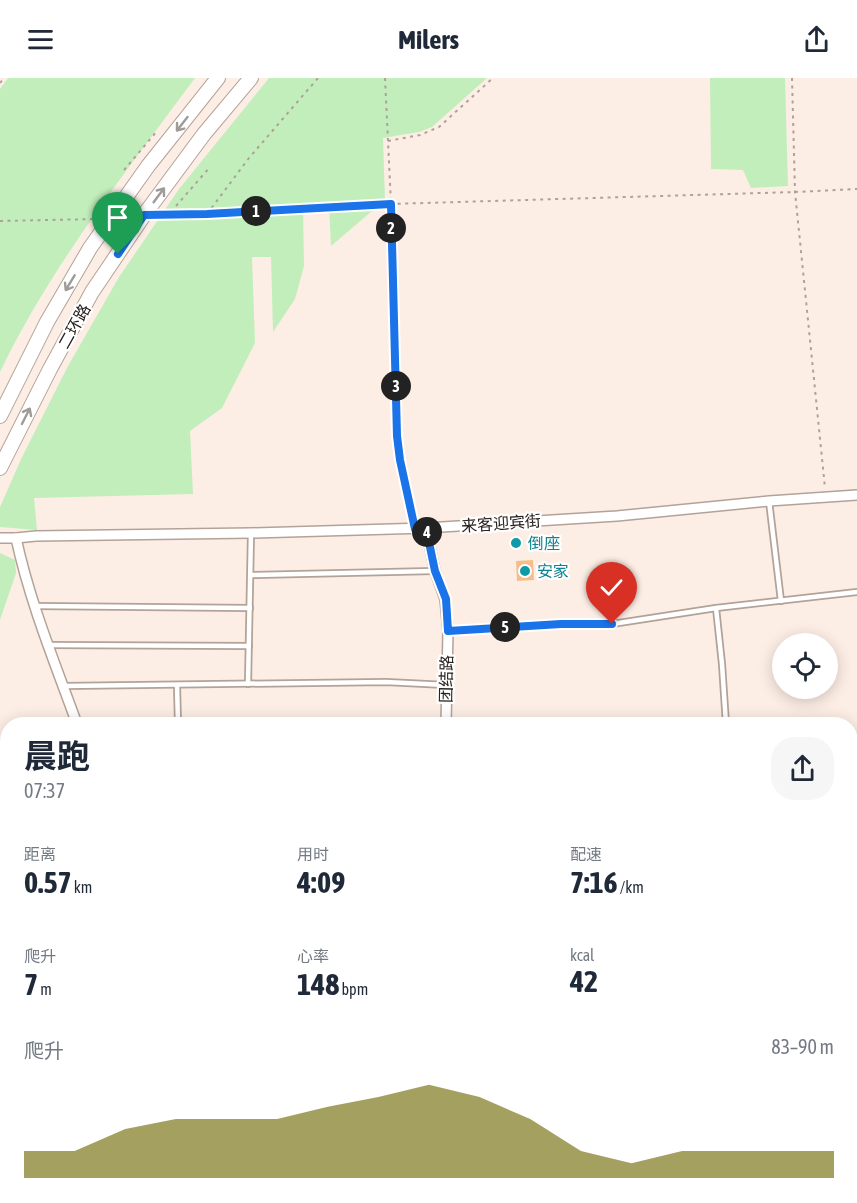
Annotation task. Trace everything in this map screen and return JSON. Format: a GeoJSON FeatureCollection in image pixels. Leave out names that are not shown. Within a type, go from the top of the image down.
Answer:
{"type":"FeatureCollection","features":[{"type":"Feature","properties":{"kind":"main road","name":"二环路"},"geometry":{"type":"LineString","coordinates":[[0,416],[47,322],[90,248],[148,166],[218,78]]}},
{"type":"Feature","properties":{"kind":"main road","name":"二环路"},"geometry":{"type":"LineString","coordinates":[[0,468],[92,292],[144,215],[204,134],[250,78]]}},
{"type":"Feature","properties":{"kind":"street","name":"来客迎宾街"},"geometry":{"type":"LineString","coordinates":[[0,538],[415,529],[617,516],[857,495]]}},
{"type":"Feature","properties":{"kind":"street","name":"团结路"},"geometry":{"type":"LineString","coordinates":[[426,528],[435,571],[446,599],[448,631],[446,717]]}},
{"type":"Feature","properties":{"kind":"street"},"geometry":{"type":"LineString","coordinates":[[16,538],[34,606],[74,717]]}},
{"type":"Feature","properties":{"kind":"lane"},"geometry":{"type":"LineString","coordinates":[[769,501],[781,601]]}},
{"type":"Feature","properties":{"kind":"lane"},"geometry":{"type":"LineString","coordinates":[[248,684],[251,533]]}},
{"type":"Feature","properties":{"kind":"lane"},"geometry":{"type":"LineString","coordinates":[[250,575],[435,571]]}},
{"type":"Feature","properties":{"kind":"lane"},"geometry":{"type":"LineString","coordinates":[[448,631],[561,624],[612,624],[716,608],[857,592]]}},
{"type":"Feature","properties":{"kind":"lane"},"geometry":{"type":"LineString","coordinates":[[34,606],[250,608]]}},
{"type":"Feature","properties":{"kind":"lane"},"geometry":{"type":"LineString","coordinates":[[716,608],[726,717]]}},
{"type":"Feature","properties":{"kind":"lane"},"geometry":{"type":"LineString","coordinates":[[47,645],[249,646]]}},
{"type":"Feature","properties":{"kind":"lane"},"geometry":{"type":"LineString","coordinates":[[63,686],[386,682],[446,685]]}},
{"type":"Feature","properties":{"kind":"lane"},"geometry":{"type":"LineString","coordinates":[[177,685],[178,717]]}},
{"type":"Feature","properties":{"kind":"path"},"geometry":{"type":"LineString","coordinates":[[0,84],[4,78]]}},
{"type":"Feature","properties":{"kind":"path"},"geometry":{"type":"LineString","coordinates":[[207,214],[249,158],[318,78]]}},
{"type":"Feature","properties":{"kind":"path"},"geometry":{"type":"LineString","coordinates":[[385,78],[397,436],[415,529]]}},
{"type":"Feature","properties":{"kind":"path"},"geometry":{"type":"LineString","coordinates":[[388,141],[420,135],[439,127],[493,78]]}},
{"type":"Feature","properties":{"kind":"path"},"geometry":{"type":"LineString","coordinates":[[792,78],[795,192],[826,497]]}},
{"type":"Feature","properties":{"kind":"path"},"geometry":{"type":"LineString","coordinates":[[124,170],[158,130]]}},
{"type":"Feature","properties":{"kind":"path"},"geometry":{"type":"LineString","coordinates":[[176,206],[210,166]]}},
{"type":"Feature","properties":{"kind":"path"},"geometry":{"type":"LineString","coordinates":[[144,215],[207,214],[391,204],[857,189]]}},
{"type":"Feature","properties":{"kind":"path"},"geometry":{"type":"LineString","coordinates":[[0,221],[111,219]]}},
{"type":"Feature","properties":{"kind":"green space"},"geometry":{"type":"Polygon","coordinates":[[[8,78],[195,78],[66,257],[20,333],[0,372],[0,89],[8,78]]]}},
{"type":"Feature","properties":{"kind":"green space"},"geometry":{"type":"Polygon","coordinates":[[[269,78],[487,78],[432,127],[419,132],[383,138],[385,200],[331,246],[329,204],[303,204],[304,266],[295,299],[273,332],[271,257],[252,257],[255,343],[222,408],[190,431],[193,494],[34,498],[37,530],[0,527],[0,507],[22,457],[68,366],[119,277],[179,189],[269,78]]]}},
{"type":"Feature","properties":{"kind":"green space"},"geometry":{"type":"Polygon","coordinates":[[[710,78],[785,78],[788,186],[751,188],[743,170],[711,169],[710,78]]]}},
{"type":"Feature","properties":{"kind":"green space"},"geometry":{"type":"Polygon","coordinates":[[[0,553],[15,560],[16,573],[0,620],[0,553]]]}},
{"type":"Feature","properties":{"kind":"building","name":"安家"},"geometry":{"type":"Polygon","coordinates":[[[533,560],[534,580],[517,581],[516,561],[533,560]]]}},
{"type":"Feature","properties":{"kind":"place","name":"倒座"},"geometry":{"type":"Point","coordinates":[516,543]}},
{"type":"Feature","properties":{"kind":"place","name":"安家"},"geometry":{"type":"Point","coordinates":[525,571]}},
{"type":"Feature","properties":{"kind":"route"},"geometry":{"type":"LineString","coordinates":[[118,254],[144,215],[207,214],[391,204],[397,436],[400,460],[415,529],[426,528],[435,571],[446,599],[448,631],[561,624],[612,624]]}}]}
